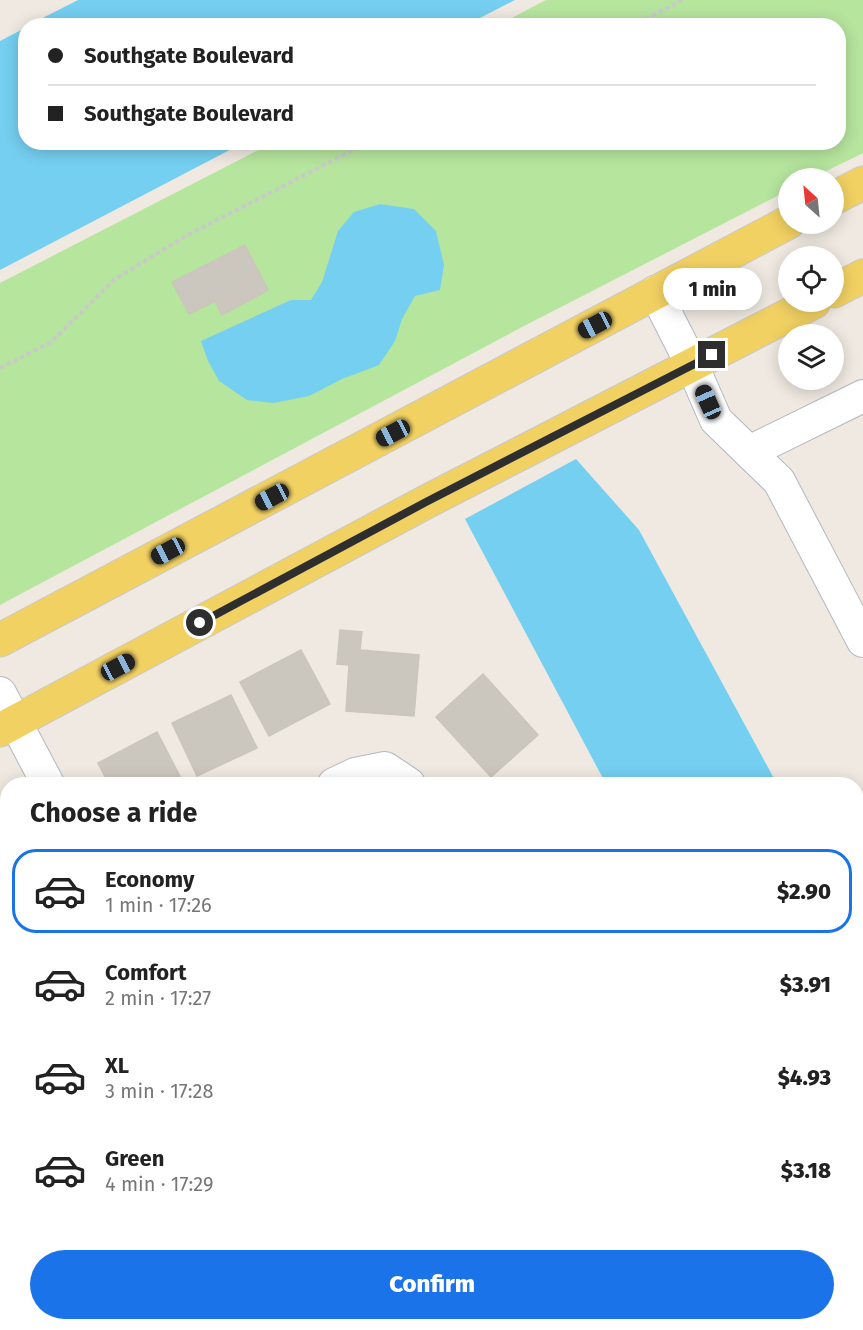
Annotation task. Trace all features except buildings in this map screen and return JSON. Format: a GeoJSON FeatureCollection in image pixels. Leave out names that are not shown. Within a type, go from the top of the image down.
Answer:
{"type":"FeatureCollection","features":[{"type":"Feature","properties":{"kind":"main road"},"geometry":{"type":"LineString","coordinates":[[844,193],[863,183]]}},
{"type":"Feature","properties":{"kind":"main road"},"geometry":{"type":"LineString","coordinates":[[0,640],[778,228]]}},
{"type":"Feature","properties":{"kind":"main road"},"geometry":{"type":"LineString","coordinates":[[844,286],[863,276]]}},
{"type":"Feature","properties":{"kind":"main road"},"geometry":{"type":"LineString","coordinates":[[8,725],[426,502],[795,312]]}},
{"type":"Feature","properties":{"kind":"street"},"geometry":{"type":"LineString","coordinates":[[655,292],[692,365],[716,420],[779,482],[863,641]]}},
{"type":"Feature","properties":{"kind":"street"},"geometry":{"type":"LineString","coordinates":[[749,452],[863,396]]}},
{"type":"Feature","properties":{"kind":"street"},"geometry":{"type":"LineString","coordinates":[[0,693],[8,725],[43,777]]}},
{"type":"Feature","properties":{"kind":"street"},"geometry":{"type":"LineString","coordinates":[[349,777],[355,774],[397,776]]}},
{"type":"Feature","properties":{"kind":"path"},"geometry":{"type":"LineString","coordinates":[[647,18],[682,0]]}},
{"type":"Feature","properties":{"kind":"path"},"geometry":{"type":"LineString","coordinates":[[0,368],[51,342],[115,279],[186,236],[353,150]]}},
{"type":"Feature","properties":{"kind":"green space"},"geometry":{"type":"Polygon","coordinates":[[[546,0],[863,0],[863,153],[832,168],[778,168],[778,196],[522,327],[0,605],[0,283],[258,150],[846,150],[846,18],[511,18],[546,0]]]}},
{"type":"Feature","properties":{"kind":"water"},"geometry":{"type":"Polygon","coordinates":[[[78,0],[515,0],[480,18],[43,18],[78,0]]]}},
{"type":"Feature","properties":{"kind":"water"},"geometry":{"type":"Polygon","coordinates":[[[18,32],[18,150],[230,150],[0,270],[0,41],[18,32]]]}},
{"type":"Feature","properties":{"kind":"water"},"geometry":{"type":"Polygon","coordinates":[[[380,204],[414,209],[436,231],[444,265],[440,290],[415,296],[402,319],[395,341],[379,365],[342,379],[309,396],[273,403],[247,400],[219,381],[208,361],[201,341],[291,300],[311,300],[322,282],[338,231],[354,212],[380,204]]]}},
{"type":"Feature","properties":{"kind":"water"},"geometry":{"type":"Polygon","coordinates":[[[576,459],[639,530],[773,777],[602,777],[465,519],[576,459]]]}},
{"type":"Feature","properties":{"kind":"route"},"geometry":{"type":"LineString","coordinates":[[200,623],[426,502],[712,355]]}}]}
